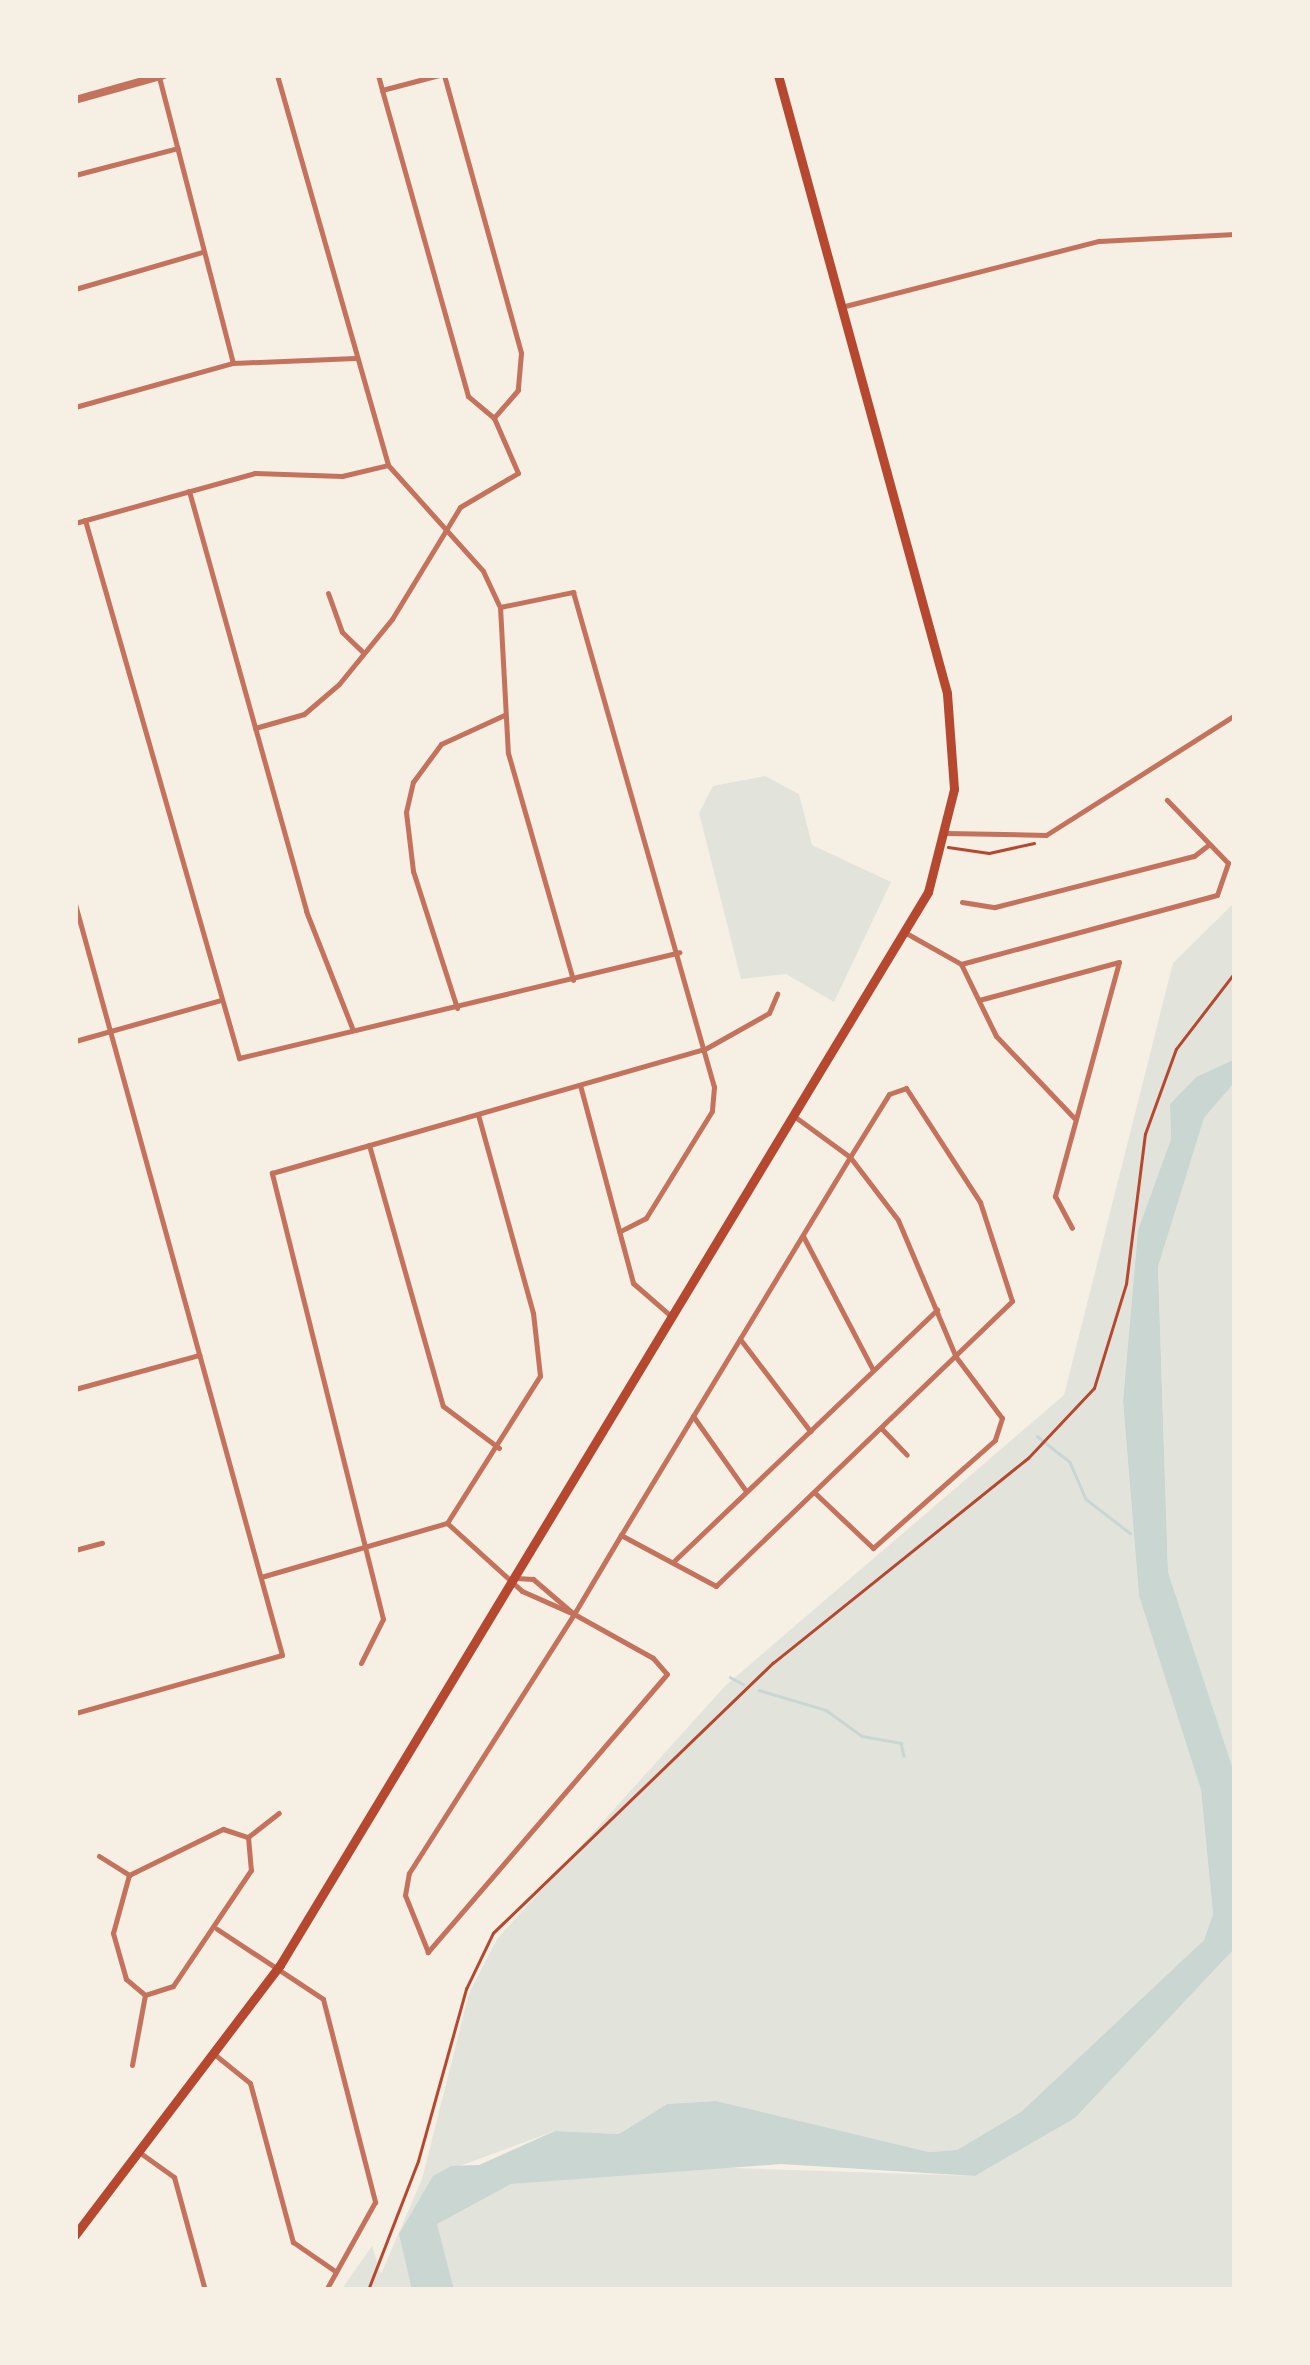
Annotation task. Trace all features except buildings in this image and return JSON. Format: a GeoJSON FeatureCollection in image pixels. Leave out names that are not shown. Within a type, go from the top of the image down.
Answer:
{"type":"FeatureCollection","features":[{"type":"Feature","properties":{"kind":"main road"},"geometry":{"type":"LineString","coordinates":[[75,2236],[280,1965],[511,1578],[798,1119],[906,933],[942,846],[954,789],[947,693],[845,306],[778,75]]}},
{"type":"Feature","properties":{"kind":"street"},"geometry":{"type":"LineString","coordinates":[[277,75],[388,465],[445,528],[500,607],[504,715],[573,980]]}},
{"type":"Feature","properties":{"kind":"street"},"geometry":{"type":"LineString","coordinates":[[255,728],[304,714],[363,652],[460,507],[518,473],[494,418],[468,396],[378,75]]}},
{"type":"Feature","properties":{"kind":"street"},"geometry":{"type":"LineString","coordinates":[[382,90],[441,75],[522,353],[518,390],[494,418]]}},
{"type":"Feature","properties":{"kind":"street"},"geometry":{"type":"LineString","coordinates":[[75,100],[161,76],[202,252],[233,363]]}},
{"type":"Feature","properties":{"kind":"street"},"geometry":{"type":"LineString","coordinates":[[75,175],[178,148]]}},
{"type":"Feature","properties":{"kind":"street"},"geometry":{"type":"LineString","coordinates":[[845,306],[1098,242],[1235,234]]}},
{"type":"Feature","properties":{"kind":"street"},"geometry":{"type":"LineString","coordinates":[[75,288],[202,252]]}},
{"type":"Feature","properties":{"kind":"street"},"geometry":{"type":"LineString","coordinates":[[75,406],[233,363],[355,358]]}},
{"type":"Feature","properties":{"kind":"street"},"geometry":{"type":"LineString","coordinates":[[75,522],[254,473],[342,476],[388,465]]}},
{"type":"Feature","properties":{"kind":"street"},"geometry":{"type":"LineString","coordinates":[[189,491],[306,911],[352,1028]]}},
{"type":"Feature","properties":{"kind":"street"},"geometry":{"type":"LineString","coordinates":[[85,520],[239,1058],[352,1028],[457,1009],[680,952]]}},
{"type":"Feature","properties":{"kind":"street"},"geometry":{"type":"LineString","coordinates":[[328,592],[342,632],[363,652]]}},
{"type":"Feature","properties":{"kind":"street"},"geometry":{"type":"LineString","coordinates":[[500,607],[573,592],[705,1049],[712,1111],[646,1218],[620,1232]]}},
{"type":"Feature","properties":{"kind":"street"},"geometry":{"type":"LineString","coordinates":[[457,1009],[412,871],[406,812],[413,782],[441,744],[504,715]]}},
{"type":"Feature","properties":{"kind":"street"},"geometry":{"type":"LineString","coordinates":[[946,833],[1046,835],[1235,715]]}},
{"type":"Feature","properties":{"kind":"street"},"geometry":{"type":"LineString","coordinates":[[961,964],[1217,895],[1228,864],[1168,800]]}},
{"type":"Feature","properties":{"kind":"street"},"geometry":{"type":"LineString","coordinates":[[962,902],[995,907],[1194,856],[1208,845]]}},
{"type":"Feature","properties":{"kind":"street"},"geometry":{"type":"LineString","coordinates":[[75,904],[282,1655],[75,1713]]}},
{"type":"Feature","properties":{"kind":"street"},"geometry":{"type":"LineString","coordinates":[[906,933],[961,964],[1021,1069],[1076,1119]]}},
{"type":"Feature","properties":{"kind":"street"},"geometry":{"type":"LineString","coordinates":[[979,1000],[1119,962],[1055,1196],[1072,1228]]}},
{"type":"Feature","properties":{"kind":"street"},"geometry":{"type":"LineString","coordinates":[[361,1663],[383,1619],[369,1549],[272,1173],[705,1049],[769,1013],[777,994]]}},
{"type":"Feature","properties":{"kind":"street"},"geometry":{"type":"LineString","coordinates":[[75,1041],[222,1000]]}},
{"type":"Feature","properties":{"kind":"street"},"geometry":{"type":"LineString","coordinates":[[580,1085],[634,1283],[674,1318]]}},
{"type":"Feature","properties":{"kind":"street"},"geometry":{"type":"LineString","coordinates":[[447,1524],[511,1578],[574,1614],[667,1674],[568,1778],[508,1870],[461,1904],[428,1952],[405,1895],[409,1874],[574,1614],[621,1535],[802,1236],[889,1094],[906,1088],[980,1202],[1012,1302],[716,1586],[621,1535]]}},
{"type":"Feature","properties":{"kind":"street"},"geometry":{"type":"LineString","coordinates":[[261,1578],[447,1524],[499,1448],[542,1354],[478,1114]]}},
{"type":"Feature","properties":{"kind":"street"},"geometry":{"type":"LineString","coordinates":[[798,1119],[850,1157],[898,1220],[956,1357],[1002,1418],[995,1440],[873,1548],[814,1492]]}},
{"type":"Feature","properties":{"kind":"street"},"geometry":{"type":"LineString","coordinates":[[370,1145],[443,1406],[499,1448]]}},
{"type":"Feature","properties":{"kind":"street"},"geometry":{"type":"LineString","coordinates":[[802,1236],[873,1370]]}},
{"type":"Feature","properties":{"kind":"street"},"geometry":{"type":"LineString","coordinates":[[674,1561],[936,1310]]}},
{"type":"Feature","properties":{"kind":"street"},"geometry":{"type":"LineString","coordinates":[[740,1339],[810,1431]]}},
{"type":"Feature","properties":{"kind":"street"},"geometry":{"type":"LineString","coordinates":[[75,1389],[199,1354]]}},
{"type":"Feature","properties":{"kind":"street"},"geometry":{"type":"LineString","coordinates":[[693,1416],[746,1492]]}},
{"type":"Feature","properties":{"kind":"street"},"geometry":{"type":"LineString","coordinates":[[881,1428],[907,1454]]}},
{"type":"Feature","properties":{"kind":"street"},"geometry":{"type":"LineString","coordinates":[[75,1550],[102,1543]]}},
{"type":"Feature","properties":{"kind":"street"},"geometry":{"type":"LineString","coordinates":[[511,1578],[533,1579],[574,1614]]}},
{"type":"Feature","properties":{"kind":"street"},"geometry":{"type":"LineString","coordinates":[[248,1838],[280,1812]]}},
{"type":"Feature","properties":{"kind":"street"},"geometry":{"type":"LineString","coordinates":[[145,1995],[126,1979],[112,1933],[129,1876],[197,1838],[223,1829],[248,1838]]}},
{"type":"Feature","properties":{"kind":"street"},"geometry":{"type":"LineString","coordinates":[[145,1995],[173,1986],[217,1929],[251,1870],[248,1838]]}},
{"type":"Feature","properties":{"kind":"street"},"geometry":{"type":"LineString","coordinates":[[99,1856],[129,1876]]}},
{"type":"Feature","properties":{"kind":"street"},"geometry":{"type":"LineString","coordinates":[[217,1929],[280,1965],[324,1998],[374,2176],[374,2202],[326,2290]]}},
{"type":"Feature","properties":{"kind":"street"},"geometry":{"type":"LineString","coordinates":[[132,2064],[145,1995]]}},
{"type":"Feature","properties":{"kind":"street"},"geometry":{"type":"LineString","coordinates":[[214,2054],[250,2084],[293,2242],[336,2272]]}},
{"type":"Feature","properties":{"kind":"street"},"geometry":{"type":"LineString","coordinates":[[139,2152],[174,2177],[205,2290]]}},
{"type":"Feature","properties":{"kind":"path"},"geometry":{"type":"LineString","coordinates":[[368,2290],[418,2161],[466,1989],[493,1933],[773,1663],[1035,1450],[1094,1388],[1108,1350],[1145,1134],[1194,1019],[1235,972]]}},
{"type":"Feature","properties":{"kind":"shaded area"},"geometry":{"type":"Polygon","coordinates":[[[765,776],[799,794],[812,845],[891,882],[834,1002],[786,974],[741,979],[699,813],[713,786],[765,776]]]}},
{"type":"Feature","properties":{"kind":"shaded area"},"geometry":{"type":"Polygon","coordinates":[[[1235,902],[1235,1059],[1196,1077],[1170,1104],[1171,1139],[1138,1230],[1123,1401],[1139,1596],[1201,1790],[1213,1914],[1204,1940],[1021,2112],[957,2150],[929,2152],[715,2101],[667,2104],[619,2134],[555,2131],[457,2167],[469,2201],[511,2184],[703,2167],[975,2176],[1075,2118],[1235,1948],[1235,2290],[341,2290],[372,2246],[381,2274],[422,2179],[469,1993],[497,1939],[725,1686],[1064,1395],[1173,963],[1235,902]]]}},
{"type":"Feature","properties":{"kind":"shaded area"},"geometry":{"type":"Polygon","coordinates":[[[1235,1059],[1235,1082],[1204,1118],[1158,1267],[1168,1572],[1235,1775],[1235,1948],[1075,2118],[975,2176],[781,2164],[511,2184],[437,2224],[454,2290],[412,2290],[399,2234],[433,2176],[451,2166],[479,2165],[555,2131],[619,2134],[667,2104],[716,2101],[929,2152],[957,2150],[1021,2112],[1204,1940],[1213,1914],[1201,1790],[1139,1596],[1123,1401],[1138,1230],[1171,1139],[1170,1104],[1196,1077],[1235,1059]]]}},
{"type":"Feature","properties":{"kind":"shaded area"},"geometry":{"type":"Polygon","coordinates":[[[1235,1082],[1235,1775],[1168,1572],[1158,1267],[1204,1118],[1235,1082]]]}},
{"type":"Feature","properties":{"kind":"waterway"},"geometry":{"type":"LineString","coordinates":[[1037,1436],[1070,1462],[1086,1499],[1130,1533]]}},
{"type":"Feature","properties":{"kind":"waterway"},"geometry":{"type":"LineString","coordinates":[[730,1677],[743,1684]]}},
{"type":"Feature","properties":{"kind":"waterway"},"geometry":{"type":"LineString","coordinates":[[759,1690],[826,1710],[862,1736],[901,1743],[904,1756]]}}]}
